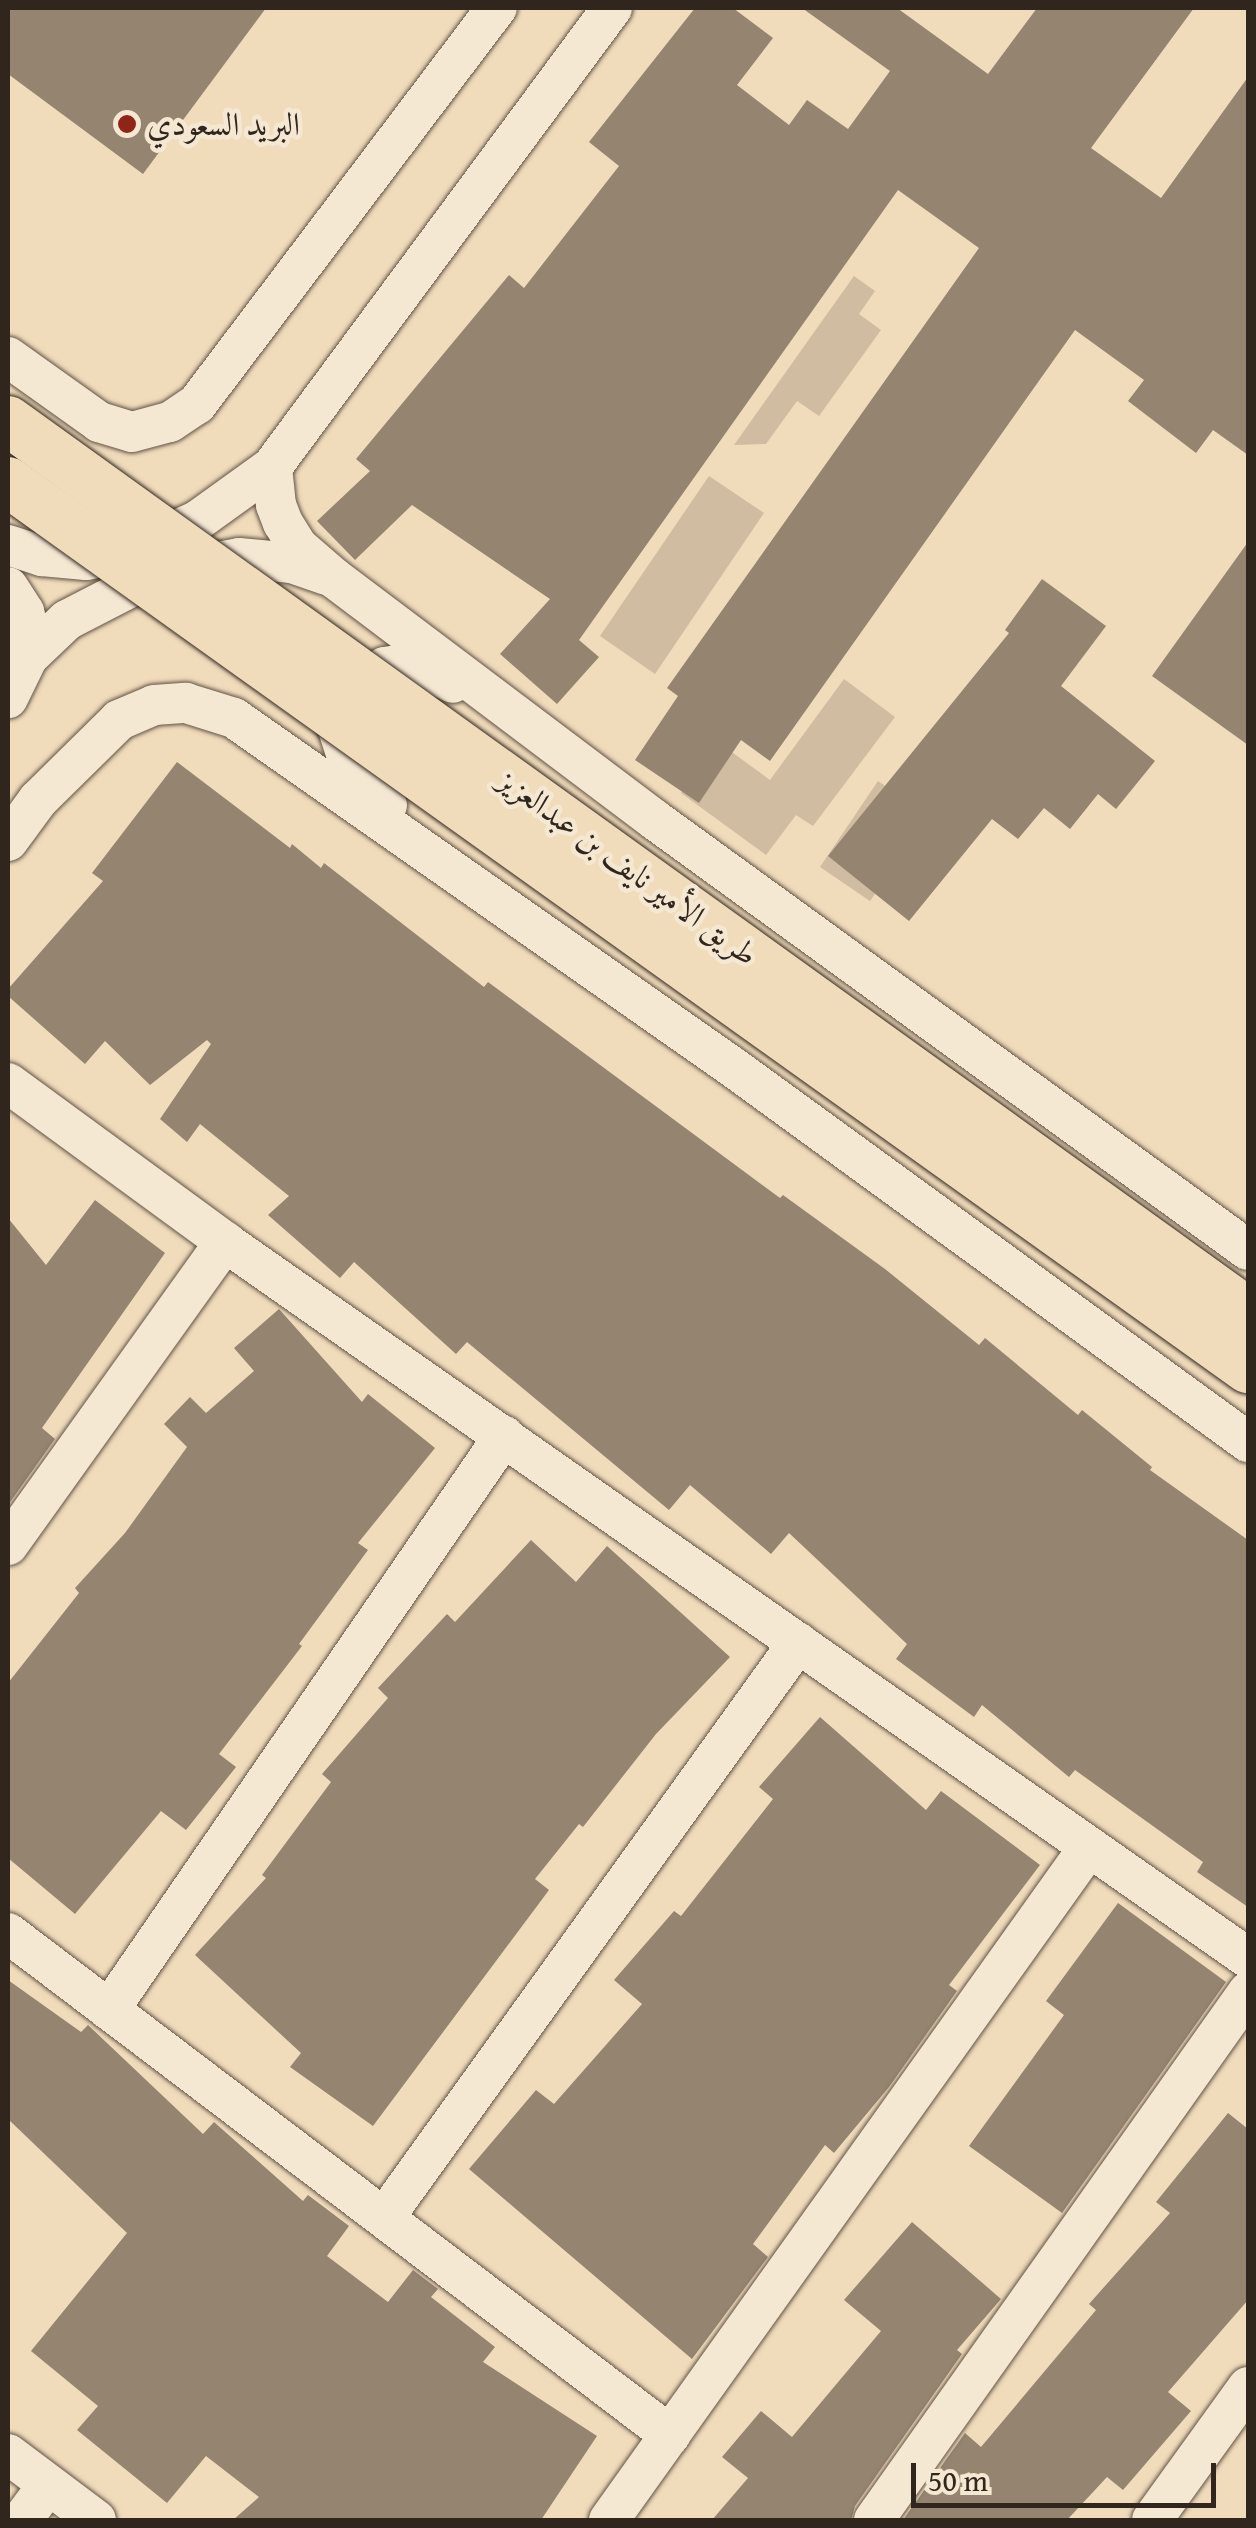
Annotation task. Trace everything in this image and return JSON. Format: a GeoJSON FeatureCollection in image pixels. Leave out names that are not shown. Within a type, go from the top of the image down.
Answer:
{"type":"FeatureCollection","features":[{"type":"Feature","properties":{"kind":"main road","name":"طريق الأمير نايف بن عبدالعزيز"},"geometry":{"type":"LineString","coordinates":[[8,421],[1248,1314]]}},
{"type":"Feature","properties":{"kind":"main road","name":"طريق الأمير نايف بن عبدالعزيز"},"geometry":{"type":"LineString","coordinates":[[8,482],[1248,1368]]}},
{"type":"Feature","properties":{"kind":"street"},"geometry":{"type":"LineString","coordinates":[[8,358],[99,422],[132,432],[170,422],[197,404],[497,8]]}},
{"type":"Feature","properties":{"kind":"street"},"geometry":{"type":"LineString","coordinates":[[8,546],[42,556],[86,560],[128,552],[197,520],[272,467],[612,8]]}},
{"type":"Feature","properties":{"kind":"street"},"geometry":{"type":"LineString","coordinates":[[272,467],[276,504],[283,524],[298,547],[334,578],[1248,1250]]}},
{"type":"Feature","properties":{"kind":"street"},"geometry":{"type":"LineString","coordinates":[[8,698],[28,657],[67,620],[158,573],[239,558],[292,563],[334,578]]}},
{"type":"Feature","properties":{"kind":"street"},"geometry":{"type":"LineString","coordinates":[[8,587],[24,612],[30,634],[28,657]]}},
{"type":"Feature","properties":{"kind":"street"},"geometry":{"type":"LineString","coordinates":[[466,882],[350,766],[337,726],[357,687],[385,666],[408,663],[502,705]]}},
{"type":"Feature","properties":{"kind":"street"},"geometry":{"type":"LineString","coordinates":[[8,841],[38,800],[119,720],[154,705],[186,702],[234,718],[734,1068],[1248,1442]]}},
{"type":"Feature","properties":{"kind":"street"},"geometry":{"type":"LineString","coordinates":[[8,1083],[225,1242],[1248,1958]]}},
{"type":"Feature","properties":{"kind":"street"},"geometry":{"type":"LineString","coordinates":[[8,1545],[225,1242]]}},
{"type":"Feature","properties":{"kind":"street"},"geometry":{"type":"LineString","coordinates":[[109,2010],[504,1436]]}},
{"type":"Feature","properties":{"kind":"street"},"geometry":{"type":"LineString","coordinates":[[384,2218],[798,1643]]}},
{"type":"Feature","properties":{"kind":"street"},"geometry":{"type":"LineString","coordinates":[[609,2520],[1090,1847]]}},
{"type":"Feature","properties":{"kind":"street"},"geometry":{"type":"LineString","coordinates":[[8,1933],[670,2435]]}},
{"type":"Feature","properties":{"kind":"street"},"geometry":{"type":"LineString","coordinates":[[874,2520],[1248,1992]]}},
{"type":"Feature","properties":{"kind":"street"},"geometry":{"type":"LineString","coordinates":[[1152,2520],[1248,2387]]}},
{"type":"Feature","properties":{"kind":"street"},"geometry":{"type":"LineString","coordinates":[[8,2454],[96,2520]]}},
{"type":"Feature","properties":{"kind":"street"},"geometry":{"type":"LineString","coordinates":[[22,2520],[48,2484]]}},
{"type":"Feature","properties":{"kind":"shaded area"},"geometry":{"type":"Polygon","coordinates":[[[854,276],[875,291],[859,314],[881,330],[819,416],[797,401],[766,444],[734,445],[854,276]]]}},
{"type":"Feature","properties":{"kind":"shaded area"},"geometry":{"type":"Polygon","coordinates":[[[709,476],[764,513],[655,674],[600,636],[709,476]]]}},
{"type":"Feature","properties":{"kind":"shaded area"},"geometry":{"type":"Polygon","coordinates":[[[844,679],[895,717],[813,826],[796,815],[766,855],[681,793],[718,742],[770,780],[844,679]]]}},
{"type":"Feature","properties":{"kind":"shaded area"},"geometry":{"type":"Polygon","coordinates":[[[878,781],[929,816],[870,901],[820,867],[878,781]]]}},
{"type":"Feature","properties":{"kind":"building","name":"البريد السعودي"},"geometry":{"type":"Polygon","coordinates":[[[8,8],[266,8],[143,174],[8,74],[8,8]]]}},
{"type":"Feature","properties":{"kind":"building"},"geometry":{"type":"Polygon","coordinates":[[[695,8],[733,8],[773,38],[737,85],[789,125],[807,100],[848,129],[890,71],[802,8],[897,8],[988,74],[1037,8],[1194,8],[1091,148],[1161,198],[1248,77],[1248,455],[1213,430],[1196,453],[1128,401],[1144,380],[1075,330],[770,761],[741,740],[699,803],[635,760],[678,696],[667,688],[979,248],[898,190],[579,640],[599,657],[557,704],[500,654],[550,599],[412,505],[355,560],[317,521],[370,471],[356,459],[509,275],[524,288],[619,166],[589,142],[695,8]]]}},
{"type":"Feature","properties":{"kind":"building"},"geometry":{"type":"Polygon","coordinates":[[[1248,542],[1248,745],[1152,676],[1248,542]]]}},
{"type":"Feature","properties":{"kind":"building"},"geometry":{"type":"Polygon","coordinates":[[[1042,579],[1106,626],[1061,686],[1155,761],[1116,809],[1098,794],[1070,829],[1044,808],[1018,839],[992,819],[909,921],[828,856],[1009,633],[1005,630],[1042,579]]]}},
{"type":"Feature","properties":{"kind":"building"},"geometry":{"type":"Polygon","coordinates":[[[177,762],[290,848],[292,844],[321,868],[324,863],[484,987],[488,982],[780,1198],[783,1195],[885,1269],[979,1345],[985,1338],[1078,1415],[1082,1410],[1152,1467],[1150,1470],[1248,1540],[1248,1907],[1197,1872],[1203,1862],[1075,1770],[1069,1777],[982,1705],[974,1717],[896,1659],[907,1644],[789,1533],[771,1554],[690,1485],[669,1510],[467,1342],[456,1354],[354,1262],[340,1278],[268,1215],[289,1196],[200,1124],[187,1142],[160,1119],[211,1044],[207,1040],[150,1085],[105,1041],[85,1064],[8,996],[8,989],[103,881],[92,873],[177,762]]]}},
{"type":"Feature","properties":{"kind":"building"},"geometry":{"type":"Polygon","coordinates":[[[95,1200],[165,1253],[42,1428],[55,1439],[8,1505],[8,1218],[46,1265],[95,1200]]]}},
{"type":"Feature","properties":{"kind":"building"},"geometry":{"type":"Polygon","coordinates":[[[279,1309],[362,1402],[368,1394],[435,1448],[358,1543],[368,1550],[299,1644],[302,1646],[219,1754],[236,1767],[186,1830],[161,1811],[75,1914],[8,1858],[8,1683],[79,1593],[75,1588],[125,1533],[187,1447],[164,1424],[190,1397],[206,1413],[254,1371],[234,1348],[279,1309]]]}},
{"type":"Feature","properties":{"kind":"building"},"geometry":{"type":"Polygon","coordinates":[[[531,1540],[576,1582],[607,1546],[730,1657],[656,1734],[583,1827],[579,1824],[535,1879],[549,1890],[373,2126],[290,2067],[301,2053],[195,1955],[266,1878],[262,1875],[331,1782],[322,1774],[388,1698],[378,1688],[447,1614],[455,1622],[531,1540]]]}},
{"type":"Feature","properties":{"kind":"building"},"geometry":{"type":"Polygon","coordinates":[[[820,1717],[926,1810],[941,1791],[1040,1865],[949,1985],[957,1991],[889,2087],[834,2153],[825,2145],[753,2244],[768,2257],[692,2359],[469,2169],[536,2090],[554,2104],[642,2004],[614,1980],[674,1911],[681,1916],[773,1799],[759,1787],[820,1717]]]}},
{"type":"Feature","properties":{"kind":"building"},"geometry":{"type":"Polygon","coordinates":[[[1118,1903],[1226,1982],[1062,2213],[969,2146],[1064,2015],[1046,2001],[1118,1903]]]}},
{"type":"Feature","properties":{"kind":"building"},"geometry":{"type":"Polygon","coordinates":[[[8,1980],[81,2032],[88,2025],[203,2134],[214,2122],[303,2201],[308,2195],[349,2226],[327,2256],[388,2302],[413,2270],[438,2289],[431,2297],[495,2347],[483,2362],[597,2436],[541,2520],[233,2520],[259,2497],[206,2456],[167,2503],[77,2430],[98,2406],[31,2351],[127,2233],[8,2119],[8,1980]]]}},
{"type":"Feature","properties":{"kind":"building"},"geometry":{"type":"Polygon","coordinates":[[[1228,2113],[1248,2129],[1248,2300],[1168,2392],[1191,2411],[1123,2490],[1107,2477],[1067,2520],[903,2520],[965,2433],[981,2447],[1096,2310],[1089,2304],[1170,2213],[1156,2202],[1228,2113]]]}},
{"type":"Feature","properties":{"kind":"building"},"geometry":{"type":"Polygon","coordinates":[[[912,2222],[1001,2299],[957,2350],[962,2354],[855,2506],[851,2520],[712,2520],[748,2478],[722,2457],[761,2411],[792,2437],[881,2331],[844,2300],[912,2222]]]}},
{"type":"Feature","properties":{"kind":"place","name":"البريد السعودي"},"geometry":{"type":"Point","coordinates":[127,124]}}]}
